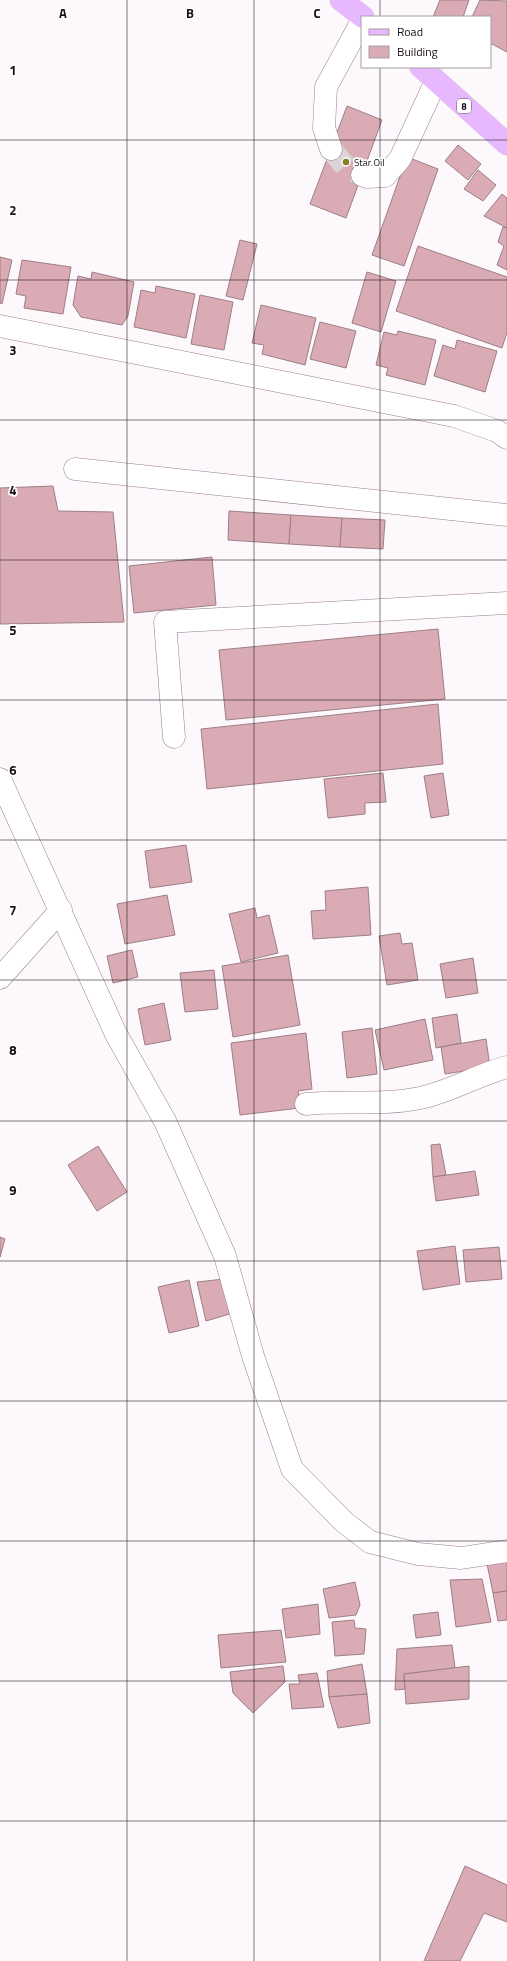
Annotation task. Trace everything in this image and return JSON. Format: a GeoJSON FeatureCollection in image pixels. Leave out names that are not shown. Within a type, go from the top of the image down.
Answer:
{"type":"FeatureCollection","features":[{"type":"Feature","properties":{"kind":"main road"},"geometry":{"type":"LineString","coordinates":[[341,0],[362,16]]}},
{"type":"Feature","properties":{"kind":"main road","name":"8"},"geometry":{"type":"LineString","coordinates":[[429,74],[507,144]]}},
{"type":"Feature","properties":{"kind":"street"},"geometry":{"type":"LineString","coordinates":[[331,149],[324,128],[326,87],[361,24]]}},
{"type":"Feature","properties":{"kind":"street"},"geometry":{"type":"LineString","coordinates":[[362,175],[366,177],[385,176],[400,159],[429,74]]}},
{"type":"Feature","properties":{"kind":"street"},"geometry":{"type":"LineString","coordinates":[[0,326],[454,416],[497,431],[507,438]]}},
{"type":"Feature","properties":{"kind":"street"},"geometry":{"type":"LineString","coordinates":[[75,469],[507,515]]}},
{"type":"Feature","properties":{"kind":"street"},"geometry":{"type":"LineString","coordinates":[[174,736],[165,622],[507,603]]}},
{"type":"Feature","properties":{"kind":"street"},"geometry":{"type":"LineString","coordinates":[[0,779],[61,910],[116,1034],[165,1121],[225,1256],[253,1356],[292,1468],[344,1522],[370,1542],[418,1554],[461,1558],[507,1551]]}},
{"type":"Feature","properties":{"kind":"street"},"geometry":{"type":"LineString","coordinates":[[0,978],[61,910]]}},
{"type":"Feature","properties":{"kind":"street"},"geometry":{"type":"LineString","coordinates":[[306,1104],[327,1102],[380,1103],[419,1098],[443,1092],[507,1067]]}},
{"type":"Feature","properties":{"kind":"building"},"geometry":{"type":"Polygon","coordinates":[[[440,0],[469,0],[463,16],[433,16],[440,0]]]}},
{"type":"Feature","properties":{"kind":"building"},"geometry":{"type":"Polygon","coordinates":[[[480,0],[507,1],[507,52],[491,44],[491,16],[472,16],[480,0]]]}},
{"type":"Feature","properties":{"kind":"building","name":"Star Oil"},"geometry":{"type":"Polygon","coordinates":[[[347,106],[382,120],[346,218],[310,204],[347,106]]]}},
{"type":"Feature","properties":{"kind":"building"},"geometry":{"type":"Polygon","coordinates":[[[458,145],[481,164],[468,180],[445,161],[458,145]]]}},
{"type":"Feature","properties":{"kind":"building"},"geometry":{"type":"Polygon","coordinates":[[[407,157],[438,169],[404,266],[372,255],[407,157]]]}},
{"type":"Feature","properties":{"kind":"building"},"geometry":{"type":"Polygon","coordinates":[[[478,170],[496,185],[483,201],[464,189],[478,170]]]}},
{"type":"Feature","properties":{"kind":"building"},"geometry":{"type":"Polygon","coordinates":[[[502,194],[507,198],[507,228],[484,216],[502,194]]]}},
{"type":"Feature","properties":{"kind":"building"},"geometry":{"type":"Polygon","coordinates":[[[503,227],[507,228],[507,270],[497,265],[504,246],[498,242],[503,227]]]}},
{"type":"Feature","properties":{"kind":"building"},"geometry":{"type":"Polygon","coordinates":[[[240,240],[257,244],[243,300],[226,296],[240,240]]]}},
{"type":"Feature","properties":{"kind":"building"},"geometry":{"type":"Polygon","coordinates":[[[418,246],[507,277],[507,332],[502,348],[396,311],[418,246]]]}},
{"type":"Feature","properties":{"kind":"building"},"geometry":{"type":"Polygon","coordinates":[[[0,257],[12,260],[2,304],[0,303],[0,257]]]}},
{"type":"Feature","properties":{"kind":"building"},"geometry":{"type":"Polygon","coordinates":[[[22,260],[71,267],[63,314],[24,308],[26,296],[16,294],[22,260]]]}},
{"type":"Feature","properties":{"kind":"building"},"geometry":{"type":"Polygon","coordinates":[[[92,272],[134,282],[128,316],[122,325],[81,317],[73,305],[78,276],[91,279],[92,272]]]}},
{"type":"Feature","properties":{"kind":"building"},"geometry":{"type":"Polygon","coordinates":[[[367,272],[396,281],[381,332],[352,323],[367,272]]]}},
{"type":"Feature","properties":{"kind":"building"},"geometry":{"type":"Polygon","coordinates":[[[156,286],[195,294],[186,338],[134,327],[141,290],[155,293],[156,286]]]}},
{"type":"Feature","properties":{"kind":"building"},"geometry":{"type":"Polygon","coordinates":[[[200,295],[233,302],[224,350],[191,344],[200,295]]]}},
{"type":"Feature","properties":{"kind":"building"},"geometry":{"type":"Polygon","coordinates":[[[261,305],[316,318],[305,365],[262,354],[264,345],[252,343],[261,305]]]}},
{"type":"Feature","properties":{"kind":"building"},"geometry":{"type":"Polygon","coordinates":[[[320,322],[356,331],[346,368],[310,359],[320,322]]]}},
{"type":"Feature","properties":{"kind":"building"},"geometry":{"type":"Polygon","coordinates":[[[398,331],[436,340],[425,385],[386,375],[388,368],[376,365],[384,332],[397,335],[398,331]]]}},
{"type":"Feature","properties":{"kind":"building"},"geometry":{"type":"Polygon","coordinates":[[[457,340],[497,351],[485,392],[434,376],[443,345],[455,349],[457,340]]]}},
{"type":"Feature","properties":{"kind":"building"},"geometry":{"type":"Polygon","coordinates":[[[53,486],[58,511],[113,512],[124,622],[0,624],[0,488],[53,486]]]}},
{"type":"Feature","properties":{"kind":"building"},"geometry":{"type":"Polygon","coordinates":[[[229,511],[291,515],[289,544],[228,540],[229,511]]]}},
{"type":"Feature","properties":{"kind":"building"},"geometry":{"type":"Polygon","coordinates":[[[291,515],[342,518],[340,547],[289,544],[291,515]]]}},
{"type":"Feature","properties":{"kind":"building"},"geometry":{"type":"Polygon","coordinates":[[[342,518],[385,520],[383,549],[340,547],[342,518]]]}},
{"type":"Feature","properties":{"kind":"building"},"geometry":{"type":"Polygon","coordinates":[[[212,557],[216,605],[134,613],[129,566],[212,557]]]}},
{"type":"Feature","properties":{"kind":"building"},"geometry":{"type":"Polygon","coordinates":[[[438,629],[445,699],[226,720],[219,650],[438,629]]]}},
{"type":"Feature","properties":{"kind":"building"},"geometry":{"type":"Polygon","coordinates":[[[438,704],[443,764],[207,789],[201,729],[438,704]]]}},
{"type":"Feature","properties":{"kind":"building"},"geometry":{"type":"Polygon","coordinates":[[[383,773],[386,802],[365,803],[365,814],[328,818],[324,779],[383,773]]]}},
{"type":"Feature","properties":{"kind":"building"},"geometry":{"type":"Polygon","coordinates":[[[443,773],[449,815],[431,818],[424,776],[443,773]]]}},
{"type":"Feature","properties":{"kind":"building"},"geometry":{"type":"Polygon","coordinates":[[[186,845],[192,882],[150,888],[145,851],[186,845]]]}},
{"type":"Feature","properties":{"kind":"building"},"geometry":{"type":"Polygon","coordinates":[[[368,887],[371,935],[313,939],[311,911],[326,910],[325,891],[368,887]]]}},
{"type":"Feature","properties":{"kind":"building"},"geometry":{"type":"Polygon","coordinates":[[[167,895],[175,935],[125,944],[117,904],[167,895]]]}},
{"type":"Feature","properties":{"kind":"building"},"geometry":{"type":"Polygon","coordinates":[[[255,908],[257,918],[269,915],[278,953],[241,962],[229,914],[255,908]]]}},
{"type":"Feature","properties":{"kind":"building"},"geometry":{"type":"Polygon","coordinates":[[[400,933],[402,944],[412,943],[418,980],[387,985],[379,936],[400,933]]]}},
{"type":"Feature","properties":{"kind":"building"},"geometry":{"type":"Polygon","coordinates":[[[132,950],[138,977],[113,983],[107,956],[132,950]]]}},
{"type":"Feature","properties":{"kind":"building"},"geometry":{"type":"Polygon","coordinates":[[[288,955],[300,1025],[233,1037],[222,966],[288,955]]]}},
{"type":"Feature","properties":{"kind":"building"},"geometry":{"type":"Polygon","coordinates":[[[473,958],[478,993],[446,998],[440,964],[473,958]]]}},
{"type":"Feature","properties":{"kind":"building"},"geometry":{"type":"Polygon","coordinates":[[[214,970],[218,1009],[185,1012],[180,973],[214,970]]]}},
{"type":"Feature","properties":{"kind":"building"},"geometry":{"type":"Polygon","coordinates":[[[164,1003],[171,1040],[145,1045],[138,1009],[164,1003]]]}},
{"type":"Feature","properties":{"kind":"building"},"geometry":{"type":"Polygon","coordinates":[[[457,1014],[461,1043],[436,1048],[432,1018],[457,1014]]]}},
{"type":"Feature","properties":{"kind":"building"},"geometry":{"type":"Polygon","coordinates":[[[425,1019],[433,1060],[384,1070],[375,1030],[425,1019]]]}},
{"type":"Feature","properties":{"kind":"building"},"geometry":{"type":"Polygon","coordinates":[[[372,1028],[377,1074],[347,1078],[342,1032],[372,1028]]]}},
{"type":"Feature","properties":{"kind":"building"},"geometry":{"type":"Polygon","coordinates":[[[306,1033],[312,1089],[298,1091],[300,1108],[240,1115],[231,1043],[306,1033]]]}},
{"type":"Feature","properties":{"kind":"building"},"geometry":{"type":"Polygon","coordinates":[[[486,1039],[490,1067],[445,1074],[441,1047],[486,1039]]]}},
{"type":"Feature","properties":{"kind":"building"},"geometry":{"type":"Polygon","coordinates":[[[440,1144],[446,1175],[433,1177],[431,1145],[440,1144]]]}},
{"type":"Feature","properties":{"kind":"building"},"geometry":{"type":"Polygon","coordinates":[[[98,1146],[127,1192],[97,1211],[68,1165],[98,1146]]]}},
{"type":"Feature","properties":{"kind":"building"},"geometry":{"type":"Polygon","coordinates":[[[475,1171],[479,1195],[436,1201],[433,1177],[475,1171]]]}},
{"type":"Feature","properties":{"kind":"building"},"geometry":{"type":"Polygon","coordinates":[[[0,1237],[5,1239],[0,1257],[0,1237]]]}},
{"type":"Feature","properties":{"kind":"building"},"geometry":{"type":"Polygon","coordinates":[[[455,1246],[460,1284],[423,1290],[417,1251],[455,1246]]]}},
{"type":"Feature","properties":{"kind":"building"},"geometry":{"type":"Polygon","coordinates":[[[499,1247],[502,1279],[466,1282],[463,1250],[499,1247]]]}},
{"type":"Feature","properties":{"kind":"building"},"geometry":{"type":"Polygon","coordinates":[[[224,1279],[233,1313],[206,1321],[197,1282],[224,1279]]]}},
{"type":"Feature","properties":{"kind":"building"},"geometry":{"type":"Polygon","coordinates":[[[189,1280],[199,1326],[169,1333],[158,1287],[189,1280]]]}},
{"type":"Feature","properties":{"kind":"building"},"geometry":{"type":"Polygon","coordinates":[[[507,1557],[507,1591],[493,1593],[486,1559],[507,1557]]]}},
{"type":"Feature","properties":{"kind":"building"},"geometry":{"type":"Polygon","coordinates":[[[482,1579],[491,1622],[456,1627],[450,1580],[482,1579]]]}},
{"type":"Feature","properties":{"kind":"building"},"geometry":{"type":"Polygon","coordinates":[[[355,1582],[360,1605],[356,1615],[329,1618],[323,1589],[355,1582]]]}},
{"type":"Feature","properties":{"kind":"building"},"geometry":{"type":"Polygon","coordinates":[[[507,1591],[507,1620],[498,1621],[493,1593],[507,1591]]]}},
{"type":"Feature","properties":{"kind":"building"},"geometry":{"type":"Polygon","coordinates":[[[318,1604],[320,1634],[286,1638],[282,1609],[318,1604]]]}},
{"type":"Feature","properties":{"kind":"building"},"geometry":{"type":"Polygon","coordinates":[[[438,1612],[441,1635],[416,1638],[413,1615],[438,1612]]]}},
{"type":"Feature","properties":{"kind":"building"},"geometry":{"type":"Polygon","coordinates":[[[354,1620],[355,1628],[366,1629],[364,1654],[335,1656],[332,1622],[354,1620]]]}},
{"type":"Feature","properties":{"kind":"building"},"geometry":{"type":"Polygon","coordinates":[[[281,1630],[286,1662],[221,1668],[218,1635],[281,1630]]]}},
{"type":"Feature","properties":{"kind":"building"},"geometry":{"type":"Polygon","coordinates":[[[452,1645],[455,1668],[404,1674],[405,1689],[395,1690],[397,1649],[452,1645]]]}},
{"type":"Feature","properties":{"kind":"building"},"geometry":{"type":"Polygon","coordinates":[[[362,1664],[367,1694],[329,1697],[327,1671],[362,1664]]]}},
{"type":"Feature","properties":{"kind":"building"},"geometry":{"type":"Polygon","coordinates":[[[283,1666],[285,1682],[253,1713],[233,1693],[230,1672],[283,1666]]]}},
{"type":"Feature","properties":{"kind":"building"},"geometry":{"type":"Polygon","coordinates":[[[469,1666],[469,1699],[406,1704],[404,1674],[469,1666]]]}},
{"type":"Feature","properties":{"kind":"building"},"geometry":{"type":"Polygon","coordinates":[[[317,1673],[324,1707],[292,1709],[289,1684],[300,1684],[298,1675],[317,1673]]]}},
{"type":"Feature","properties":{"kind":"building"},"geometry":{"type":"Polygon","coordinates":[[[367,1694],[370,1723],[338,1728],[329,1697],[367,1694]]]}},
{"type":"Feature","properties":{"kind":"building"},"geometry":{"type":"Polygon","coordinates":[[[465,1866],[507,1885],[507,1922],[484,1913],[460,1961],[424,1961],[465,1866]]]}},
{"type":"Feature","properties":{"kind":"tunnel"},"geometry":{"type":"LineString","coordinates":[[331,149],[346,167],[362,175]]}},
{"type":"Feature","properties":{"kind":"place","name":"Star Oil"},"geometry":{"type":"Point","coordinates":[346,162]}}]}
